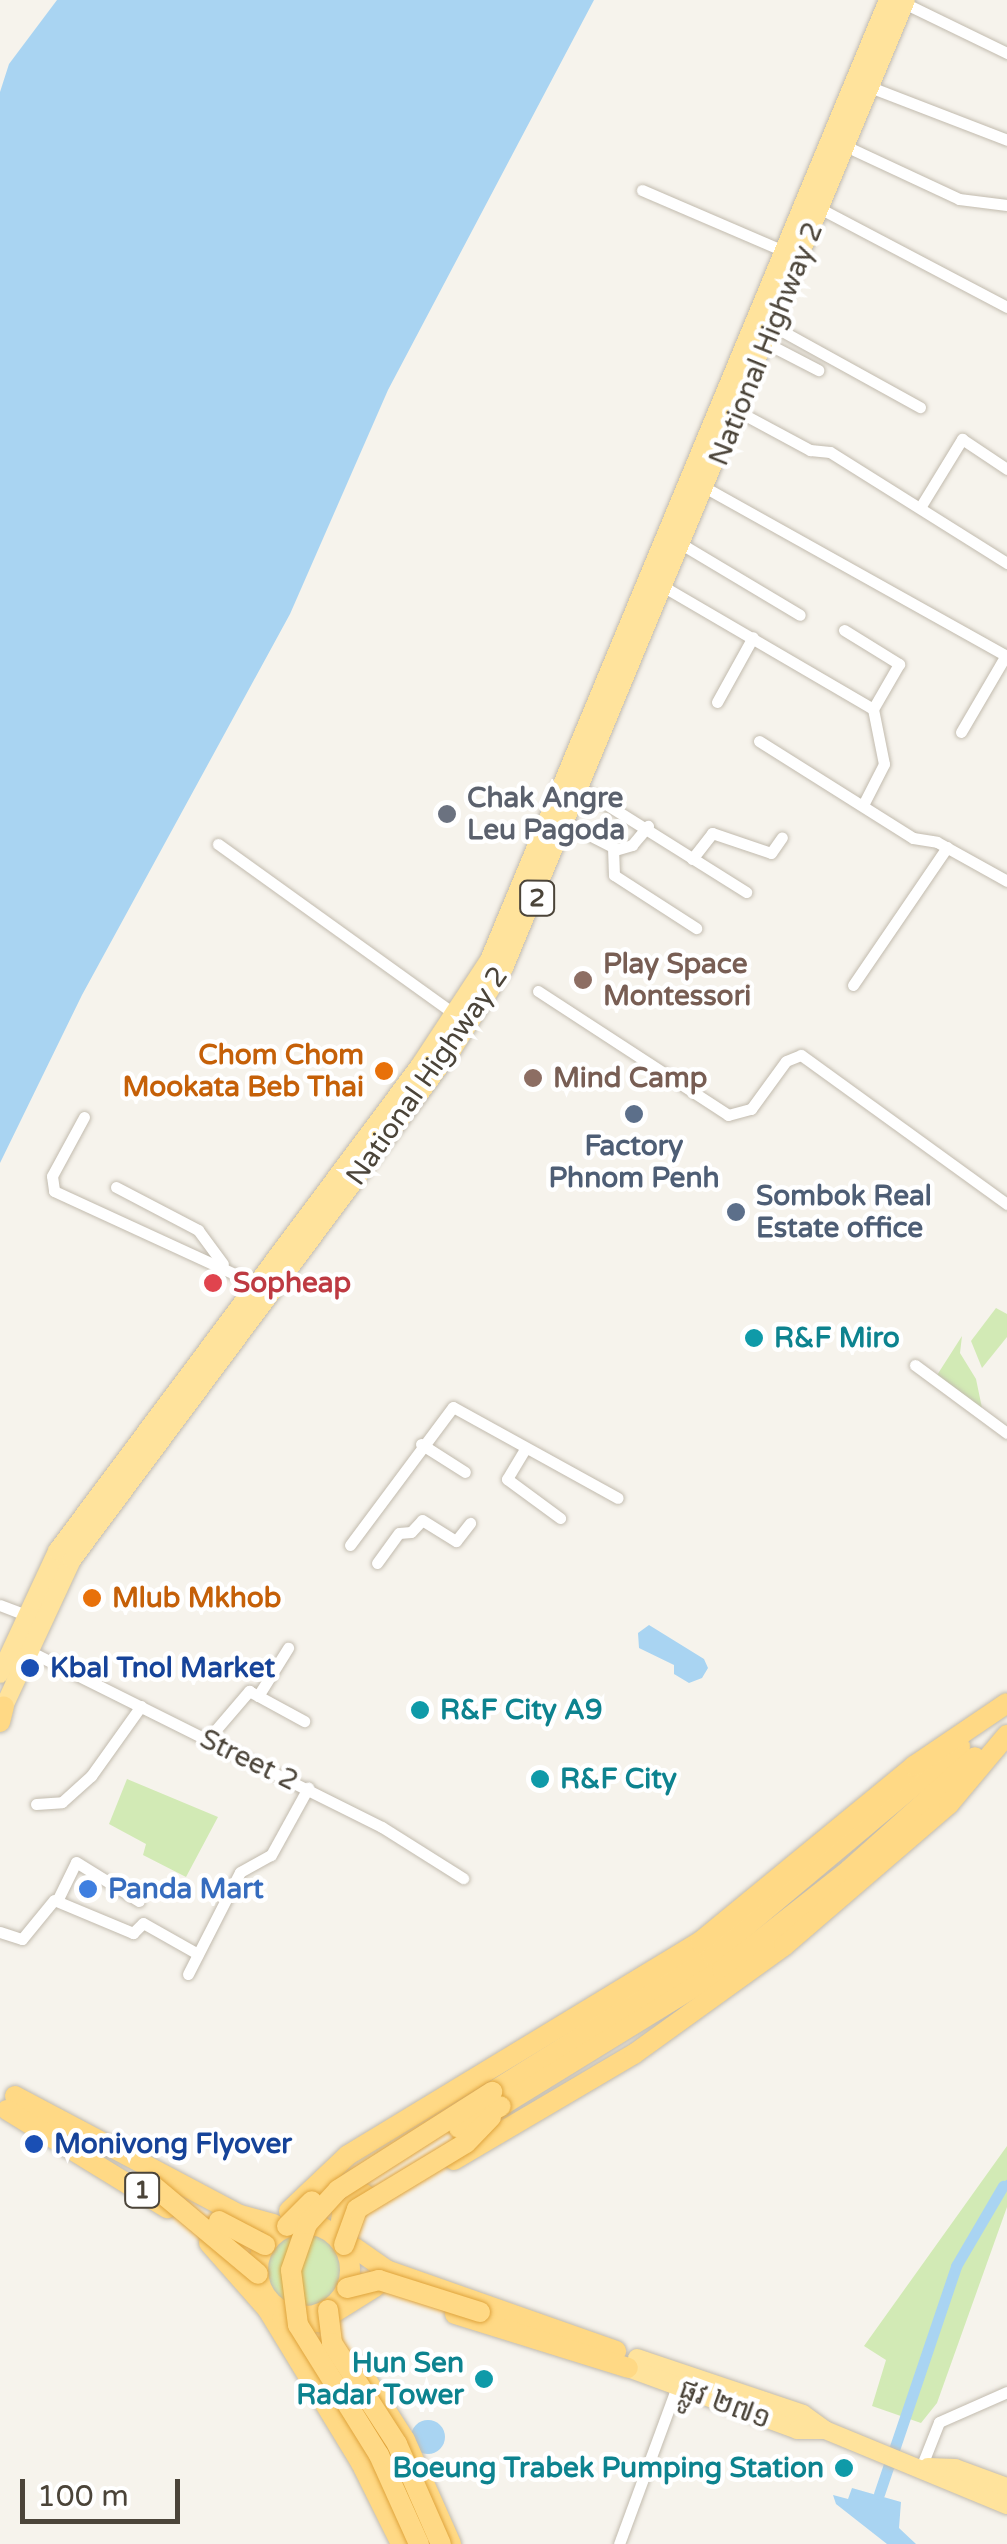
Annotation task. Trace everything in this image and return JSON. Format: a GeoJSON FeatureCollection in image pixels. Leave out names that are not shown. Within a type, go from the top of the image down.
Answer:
{"type":"FeatureCollection","features":[{"type":"Feature","properties":{"kind":"highway"},"geometry":{"type":"LineString","coordinates":[[419,2544],[378,2455],[298,2325],[291,2270],[307,2224],[338,2190],[784,1946],[898,1814],[1007,1704]]}},
{"type":"Feature","properties":{"kind":"highway"},"geometry":{"type":"LineString","coordinates":[[668,2007],[761,1918],[1007,1732]]}},
{"type":"Feature","properties":{"kind":"highway"},"geometry":{"type":"LineString","coordinates":[[443,2540],[308,2321],[302,2272],[318,2230],[346,2198],[495,2106],[700,1942],[898,1814]]}},
{"type":"Feature","properties":{"kind":"highway"},"geometry":{"type":"LineString","coordinates":[[4,2096],[242,2237],[265,2245]]}},
{"type":"Feature","properties":{"kind":"highway","name":"1"},"geometry":{"type":"LineString","coordinates":[[4,2096],[240,2216],[280,2224]]}},
{"type":"Feature","properties":{"kind":"highway","name":"1"},"geometry":{"type":"LineString","coordinates":[[4,2096],[166,2206],[265,2296],[362,2463],[401,2544]]}},
{"type":"Feature","properties":{"kind":"highway"},"geometry":{"type":"LineString","coordinates":[[495,2106],[445,2110],[355,2164],[280,2224],[252,2254],[265,2296],[300,2316],[379,2288],[594,2356],[632,2363]]}},
{"type":"Feature","properties":{"kind":"highway"},"geometry":{"type":"LineString","coordinates":[[443,2540],[396,2444],[332,2343],[351,2268],[348,2241],[357,2209],[466,2144],[495,2106]]}},
{"type":"Feature","properties":{"kind":"highway"},"geometry":{"type":"LineString","coordinates":[[154,2182],[265,2296],[370,2460],[410,2544]]}},
{"type":"Feature","properties":{"kind":"highway"},"geometry":{"type":"LineString","coordinates":[[280,2224],[318,2226],[348,2241],[386,2270],[632,2363]]}},
{"type":"Feature","properties":{"kind":"highway"},"geometry":{"type":"LineString","coordinates":[[265,2296],[265,2245],[280,2224]]}},
{"type":"Feature","properties":{"kind":"highway"},"geometry":{"type":"LineString","coordinates":[[342,2301],[379,2280],[480,2312],[594,2356]]}},
{"type":"Feature","properties":{"kind":"highway"},"geometry":{"type":"LineString","coordinates":[[401,2544],[443,2540]]}},
{"type":"Feature","properties":{"kind":"main road","name":"National Highway 2"},"geometry":{"type":"LineString","coordinates":[[427,1070],[560,820],[582,789],[658,583],[683,545],[706,488],[730,407],[770,334],[793,255],[820,209],[839,142],[870,88],[899,1]]}},
{"type":"Feature","properties":{"kind":"main road","name":"National Highway 2"},"geometry":{"type":"LineString","coordinates":[[1,1714],[72,1560],[318,1215],[504,968],[560,820],[899,1]]}},
{"type":"Feature","properties":{"kind":"main road","name":"National Highway 2"},"geometry":{"type":"LineString","coordinates":[[0,1674],[57,1550],[256,1284],[318,1215]]}},
{"type":"Feature","properties":{"kind":"main road","name":"ផ្លូវ ២៧១"},"geometry":{"type":"LineString","coordinates":[[632,2363],[803,2414],[825,2430],[922,2465],[955,2468],[1007,2487]]}},
{"type":"Feature","properties":{"kind":"main road","name":"ផ្លូវ ២៧១"},"geometry":{"type":"LineString","coordinates":[[922,2465],[950,2484],[1007,2505]]}},
{"type":"Feature","properties":{"kind":"street"},"geometry":{"type":"LineString","coordinates":[[899,1],[1007,53]]}},
{"type":"Feature","properties":{"kind":"street"},"geometry":{"type":"LineString","coordinates":[[870,88],[1007,140]]}},
{"type":"Feature","properties":{"kind":"street"},"geometry":{"type":"LineString","coordinates":[[839,142],[959,198],[1007,205]]}},
{"type":"Feature","properties":{"kind":"street"},"geometry":{"type":"LineString","coordinates":[[642,190],[793,255]]}},
{"type":"Feature","properties":{"kind":"street"},"geometry":{"type":"LineString","coordinates":[[820,209],[1007,308]]}},
{"type":"Feature","properties":{"kind":"street"},"geometry":{"type":"LineString","coordinates":[[770,334],[818,370]]}},
{"type":"Feature","properties":{"kind":"street"},"geometry":{"type":"LineString","coordinates":[[770,334],[920,407]]}},
{"type":"Feature","properties":{"kind":"street"},"geometry":{"type":"LineString","coordinates":[[730,407],[810,450],[830,452],[1007,563]]}},
{"type":"Feature","properties":{"kind":"street"},"geometry":{"type":"LineString","coordinates":[[921,506],[962,439],[1007,469]]}},
{"type":"Feature","properties":{"kind":"street"},"geometry":{"type":"LineString","coordinates":[[706,488],[1006,655],[961,732]]}},
{"type":"Feature","properties":{"kind":"street"},"geometry":{"type":"LineString","coordinates":[[683,545],[800,615]]}},
{"type":"Feature","properties":{"kind":"street"},"geometry":{"type":"LineString","coordinates":[[658,583],[873,709]]}},
{"type":"Feature","properties":{"kind":"street"},"geometry":{"type":"LineString","coordinates":[[844,630],[899,664],[873,709],[884,764],[864,805]]}},
{"type":"Feature","properties":{"kind":"street"},"geometry":{"type":"LineString","coordinates":[[717,702],[753,637]]}},
{"type":"Feature","properties":{"kind":"street"},"geometry":{"type":"LineString","coordinates":[[759,741],[913,838],[947,848],[1007,881]]}},
{"type":"Feature","properties":{"kind":"street"},"geometry":{"type":"LineString","coordinates":[[582,789],[648,826],[746,892]]}},
{"type":"Feature","properties":{"kind":"street"},"geometry":{"type":"LineString","coordinates":[[560,820],[615,850],[632,844],[648,826]]}},
{"type":"Feature","properties":{"kind":"street"},"geometry":{"type":"LineString","coordinates":[[692,859],[712,833],[771,853],[782,837]]}},
{"type":"Feature","properties":{"kind":"street"},"geometry":{"type":"LineString","coordinates":[[218,844],[456,1015]]}},
{"type":"Feature","properties":{"kind":"street"},"geometry":{"type":"LineString","coordinates":[[853,985],[947,848]]}},
{"type":"Feature","properties":{"kind":"street"},"geometry":{"type":"LineString","coordinates":[[615,850],[614,875],[696,928]]}},
{"type":"Feature","properties":{"kind":"street"},"geometry":{"type":"LineString","coordinates":[[538,991],[728,1116],[750,1109],[786,1061],[801,1055],[1007,1204]]}},
{"type":"Feature","properties":{"kind":"street"},"geometry":{"type":"LineString","coordinates":[[84,1117],[52,1176],[54,1191],[223,1264],[256,1284]]}},
{"type":"Feature","properties":{"kind":"street"},"geometry":{"type":"LineString","coordinates":[[116,1188],[198,1230],[223,1264]]}},
{"type":"Feature","properties":{"kind":"street"},"geometry":{"type":"LineString","coordinates":[[915,1365],[1007,1433]]}},
{"type":"Feature","properties":{"kind":"street"},"geometry":{"type":"LineString","coordinates":[[350,1544],[452,1407],[618,1498]]}},
{"type":"Feature","properties":{"kind":"street"},"geometry":{"type":"LineString","coordinates":[[421,1444],[465,1472]]}},
{"type":"Feature","properties":{"kind":"street"},"geometry":{"type":"LineString","coordinates":[[525,1449],[506,1479],[560,1518]]}},
{"type":"Feature","properties":{"kind":"street"},"geometry":{"type":"LineString","coordinates":[[376,1563],[399,1533],[422,1520],[456,1541],[470,1523]]}},
{"type":"Feature","properties":{"kind":"street"},"geometry":{"type":"LineString","coordinates":[[0,1606],[26,1614]]}},
{"type":"Feature","properties":{"kind":"street"},"geometry":{"type":"LineString","coordinates":[[258,1696],[288,1648]]}},
{"type":"Feature","properties":{"kind":"street","name":"Street 2"},"geometry":{"type":"LineString","coordinates":[[29,1651],[308,1788],[464,1878]]}},
{"type":"Feature","properties":{"kind":"street"},"geometry":{"type":"LineString","coordinates":[[207,1740],[248,1692],[304,1721]]}},
{"type":"Feature","properties":{"kind":"street"},"geometry":{"type":"LineString","coordinates":[[36,1804],[62,1802],[91,1776],[141,1706]]}},
{"type":"Feature","properties":{"kind":"street"},"geometry":{"type":"LineString","coordinates":[[188,1974],[240,1872],[271,1855],[308,1788]]}},
{"type":"Feature","properties":{"kind":"street"},"geometry":{"type":"LineString","coordinates":[[0,1932],[22,1939],[57,1901],[76,1862],[139,1901]]}},
{"type":"Feature","properties":{"kind":"street"},"geometry":{"type":"LineString","coordinates":[[57,1901],[133,1934],[143,1923],[198,1954]]}},
{"type":"Feature","properties":{"kind":"street"},"geometry":{"type":"LineString","coordinates":[[619,2544],[679,2380]]}},
{"type":"Feature","properties":{"kind":"street"},"geometry":{"type":"LineString","coordinates":[[922,2465],[939,2422],[1007,2392]]}},
{"type":"Feature","properties":{"kind":"green space"},"geometry":{"type":"Polygon","coordinates":[[[996,1308],[1007,1314],[1007,1337],[982,1368],[971,1341],[996,1308]]]}},
{"type":"Feature","properties":{"kind":"green space"},"geometry":{"type":"Polygon","coordinates":[[[962,1336],[960,1353],[976,1379],[982,1408],[932,1383],[962,1336]]]}},
{"type":"Feature","properties":{"kind":"green space"},"geometry":{"type":"Polygon","coordinates":[[[127,1779],[218,1817],[186,1877],[143,1855],[146,1844],[109,1824],[127,1779]]]}},
{"type":"Feature","properties":{"kind":"green space"},"geometry":{"type":"Polygon","coordinates":[[[1007,2146],[1007,2207],[937,2403],[921,2423],[872,2406],[886,2360],[864,2346],[1007,2146]]]}},
{"type":"Feature","properties":{"kind":"green space"},"geometry":{"type":"Polygon","coordinates":[[[304,2231],[319,2234],[331,2243],[340,2255],[340,2285],[331,2297],[319,2306],[304,2309],[289,2306],[277,2297],[268,2285],[265,2270],[268,2255],[277,2243],[289,2234],[304,2231]]]}},
{"type":"Feature","properties":{"kind":"water"},"geometry":{"type":"Polygon","coordinates":[[[57,0],[594,0],[388,390],[290,614],[82,995],[0,1163],[0,92],[9,64],[57,0]]]}},
{"type":"Feature","properties":{"kind":"water"},"geometry":{"type":"Polygon","coordinates":[[[649,1625],[704,1659],[708,1668],[702,1678],[689,1683],[674,1674],[674,1665],[639,1648],[638,1633],[649,1625]]]}},
{"type":"Feature","properties":{"kind":"water"},"geometry":{"type":"Polygon","coordinates":[[[428,2420],[440,2425],[445,2437],[440,2449],[428,2454],[416,2449],[411,2437],[416,2425],[428,2420]]]}},
{"type":"Feature","properties":{"kind":"water"},"geometry":{"type":"Polygon","coordinates":[[[852,2488],[901,2502],[899,2528],[916,2544],[887,2544],[836,2504],[833,2495],[848,2499],[852,2488]]]}},
{"type":"Feature","properties":{"kind":"waterway"},"geometry":{"type":"LineString","coordinates":[[1003,2186],[1007,2182]]}},
{"type":"Feature","properties":{"kind":"waterway"},"geometry":{"type":"LineString","coordinates":[[879,2494],[956,2266],[1003,2186]]}},
{"type":"Feature","properties":{"kind":"place","name":"Chak Angre Leu Pagoda"},"geometry":{"type":"Point","coordinates":[447,814]}},
{"type":"Feature","properties":{"kind":"place","name":"Play Space Montessori"},"geometry":{"type":"Point","coordinates":[583,980]}},
{"type":"Feature","properties":{"kind":"place","name":"Chom Chom Mookata Beb Thai"},"geometry":{"type":"Point","coordinates":[384,1071]}},
{"type":"Feature","properties":{"kind":"place","name":"Mind Camp"},"geometry":{"type":"Point","coordinates":[533,1078]}},
{"type":"Feature","properties":{"kind":"place","name":"Factory Phnom Penh"},"geometry":{"type":"Point","coordinates":[634,1114]}},
{"type":"Feature","properties":{"kind":"place","name":"Sombok Real Estate office"},"geometry":{"type":"Point","coordinates":[736,1212]}},
{"type":"Feature","properties":{"kind":"place","name":"Sopheap"},"geometry":{"type":"Point","coordinates":[213,1283]}},
{"type":"Feature","properties":{"kind":"place","name":"R&F Miro"},"geometry":{"type":"Point","coordinates":[754,1338]}},
{"type":"Feature","properties":{"kind":"place","name":"Mlub Mkhob"},"geometry":{"type":"Point","coordinates":[92,1598]}},
{"type":"Feature","properties":{"kind":"place","name":"Kbal Tnol Market"},"geometry":{"type":"Point","coordinates":[30,1668]}},
{"type":"Feature","properties":{"kind":"place","name":"R&F City A9"},"geometry":{"type":"Point","coordinates":[420,1710]}},
{"type":"Feature","properties":{"kind":"place","name":"R&F City"},"geometry":{"type":"Point","coordinates":[540,1779]}},
{"type":"Feature","properties":{"kind":"place","name":"Panda Mart"},"geometry":{"type":"Point","coordinates":[88,1889]}},
{"type":"Feature","properties":{"kind":"place","name":"Monivong Flyover"},"geometry":{"type":"Point","coordinates":[34,2144]}},
{"type":"Feature","properties":{"kind":"place","name":"Hun Sen Radar Tower"},"geometry":{"type":"Point","coordinates":[484,2379]}},
{"type":"Feature","properties":{"kind":"place","name":"Boeung Trabek Pumping Station"},"geometry":{"type":"Point","coordinates":[844,2468]}}]}
